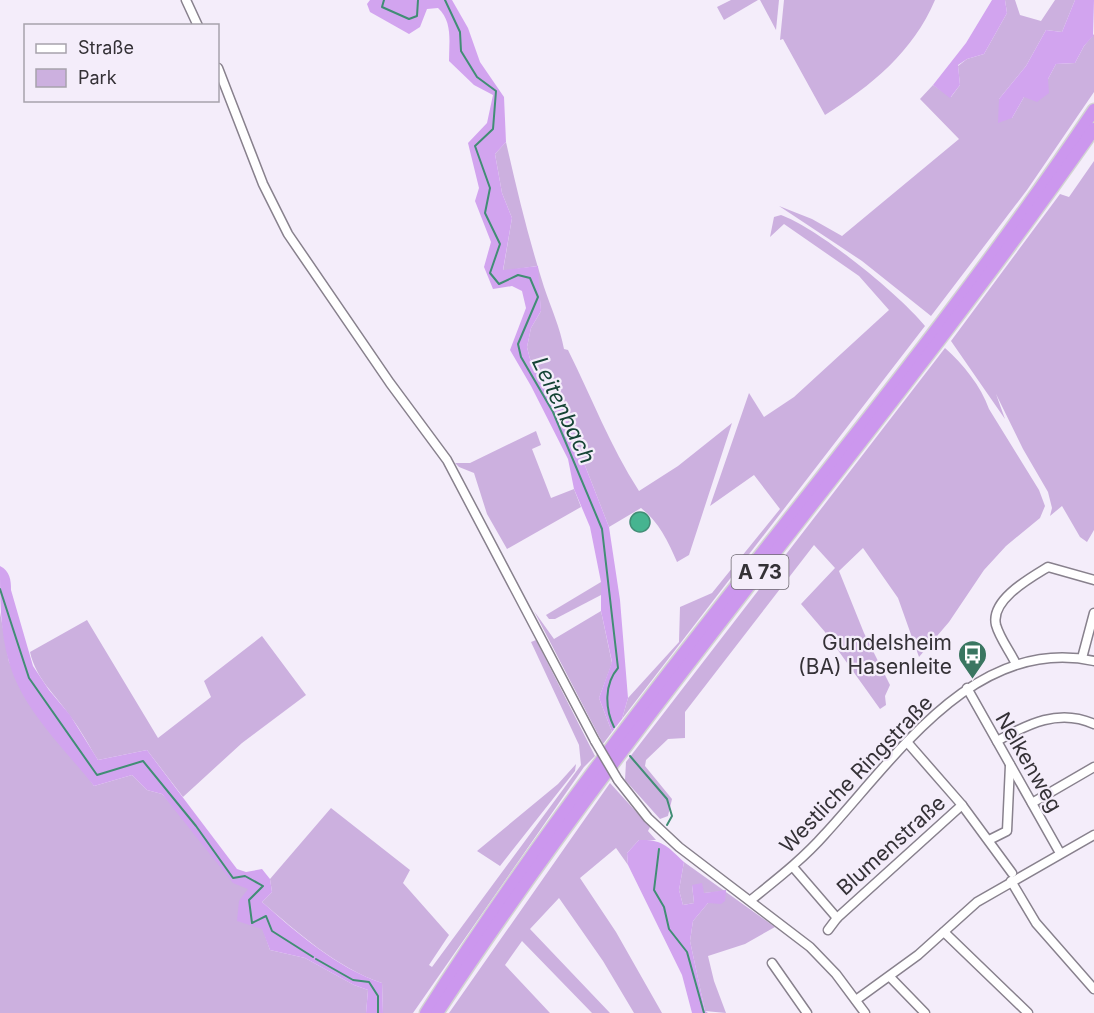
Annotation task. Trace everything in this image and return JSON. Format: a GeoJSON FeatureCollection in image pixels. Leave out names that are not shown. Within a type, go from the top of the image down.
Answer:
{"type":"FeatureCollection","features":[{"type":"Feature","properties":{"kind":"highway","name":"A 73"},"geometry":{"type":"LineString","coordinates":[[426,1013],[443,995],[615,743],[900,375],[1039,189],[1094,110]]}},
{"type":"Feature","properties":{"kind":"highway","name":"A 73"},"geometry":{"type":"LineString","coordinates":[[456,975],[649,715],[922,363],[1094,129]]}},
{"type":"Feature","properties":{"kind":"highway","name":"A 73"},"geometry":{"type":"LineString","coordinates":[[437,1013],[443,995]]}},
{"type":"Feature","properties":{"kind":"street"},"geometry":{"type":"LineString","coordinates":[[186,0],[197,24]]}},
{"type":"Feature","properties":{"kind":"street"},"geometry":{"type":"LineString","coordinates":[[219,71],[263,184],[288,234],[383,374],[447,460],[595,741],[618,780],[654,824],[714,875],[751,900],[810,947],[865,1013]]}},
{"type":"Feature","properties":{"kind":"street"},"geometry":{"type":"LineString","coordinates":[[1016,664],[995,622],[996,613],[1012,592],[1048,567],[1094,580]]}},
{"type":"Feature","properties":{"kind":"street"},"geometry":{"type":"LineString","coordinates":[[1082,658],[1094,613]]}},
{"type":"Feature","properties":{"kind":"street","name":"Westliche Ringstraße"},"geometry":{"type":"LineString","coordinates":[[751,900],[793,867],[907,742],[967,688],[1016,664],[1037,659],[1082,658],[1094,661]]}},
{"type":"Feature","properties":{"kind":"street","name":"Nelkenweg"},"geometry":{"type":"LineString","coordinates":[[967,688],[1060,853]]}},
{"type":"Feature","properties":{"kind":"street"},"geometry":{"type":"LineString","coordinates":[[997,741],[1022,727],[1051,717],[1069,717],[1094,724]]}},
{"type":"Feature","properties":{"kind":"street"},"geometry":{"type":"LineString","coordinates":[[907,742],[962,805]]}},
{"type":"Feature","properties":{"kind":"street"},"geometry":{"type":"LineString","coordinates":[[988,840],[1007,831],[1010,765]]}},
{"type":"Feature","properties":{"kind":"street"},"geometry":{"type":"LineString","coordinates":[[1032,803],[1094,767]]}},
{"type":"Feature","properties":{"kind":"street","name":"Blumenstraße"},"geometry":{"type":"LineString","coordinates":[[828,930],[837,918],[962,805],[988,840],[1036,923],[1094,989]]}},
{"type":"Feature","properties":{"kind":"street"},"geometry":{"type":"LineString","coordinates":[[856,1000],[890,977],[977,902],[1011,877],[1093,838]]}},
{"type":"Feature","properties":{"kind":"street","name":"Blumenstraße"},"geometry":{"type":"LineString","coordinates":[[793,867],[837,918]]}},
{"type":"Feature","properties":{"kind":"street"},"geometry":{"type":"LineString","coordinates":[[944,932],[1028,1013]]}},
{"type":"Feature","properties":{"kind":"street"},"geometry":{"type":"LineString","coordinates":[[772,963],[807,1013]]}},
{"type":"Feature","properties":{"kind":"street"},"geometry":{"type":"LineString","coordinates":[[890,977],[925,1013]]}},
{"type":"Feature","properties":{"kind":"green space"},"geometry":{"type":"Polygon","coordinates":[[[731,0],[758,0],[724,20],[717,7],[731,0]]]}},
{"type":"Feature","properties":{"kind":"green space"},"geometry":{"type":"Polygon","coordinates":[[[760,0],[779,0],[776,30],[760,0]]]}},
{"type":"Feature","properties":{"kind":"green space"},"geometry":{"type":"Polygon","coordinates":[[[784,0],[935,0],[926,19],[903,52],[874,80],[825,115],[783,39],[780,40],[784,0]]]}},
{"type":"Feature","properties":{"kind":"green space"},"geometry":{"type":"Polygon","coordinates":[[[1005,0],[1015,0],[1020,15],[1041,21],[1055,0],[1075,0],[1062,32],[1046,30],[1026,66],[999,99],[1012,118],[1024,97],[1048,79],[1056,64],[1075,63],[1094,34],[1094,92],[1027,190],[931,316],[862,261],[779,206],[812,219],[842,236],[959,139],[920,99],[933,85],[951,97],[960,85],[958,66],[967,59],[984,54],[1007,13],[1005,0]]]}},
{"type":"Feature","properties":{"kind":"green space"},"geometry":{"type":"Polygon","coordinates":[[[506,142],[533,251],[564,349],[568,350],[610,439],[639,491],[678,466],[732,423],[689,555],[677,562],[658,526],[641,508],[609,527],[559,399],[530,359],[527,347],[531,328],[541,311],[537,266],[503,271],[512,218],[502,193],[495,154],[506,142]]]}},
{"type":"Feature","properties":{"kind":"green space"},"geometry":{"type":"Polygon","coordinates":[[[1094,161],[1094,530],[1087,542],[1080,537],[1062,506],[1050,516],[1052,508],[1048,492],[1023,449],[996,394],[1005,419],[951,341],[1060,194],[1069,197],[1094,161]]]}},
{"type":"Feature","properties":{"kind":"green space"},"geometry":{"type":"Polygon","coordinates":[[[781,215],[816,233],[858,264],[897,297],[925,326],[622,719],[628,698],[679,642],[680,607],[712,593],[780,509],[754,475],[710,506],[749,393],[764,417],[794,397],[889,310],[859,276],[784,224],[770,237],[774,217],[781,215]]]}},
{"type":"Feature","properties":{"kind":"green space"},"geometry":{"type":"Polygon","coordinates":[[[945,348],[965,368],[976,384],[1039,490],[1045,506],[1040,518],[1006,546],[984,570],[949,622],[919,657],[898,598],[863,548],[839,571],[864,633],[890,685],[885,696],[886,705],[880,709],[825,632],[801,604],[835,568],[814,545],[685,712],[685,738],[668,739],[646,760],[645,766],[672,799],[668,816],[660,819],[625,780],[626,762],[945,348]]]}},
{"type":"Feature","properties":{"kind":"green space"},"geometry":{"type":"Polygon","coordinates":[[[536,431],[541,445],[532,449],[551,498],[574,489],[581,507],[507,549],[487,514],[474,473],[455,463],[470,463],[536,431]]]}},
{"type":"Feature","properties":{"kind":"green space"},"geometry":{"type":"Polygon","coordinates":[[[601,582],[601,595],[555,619],[549,619],[546,615],[601,582]]]}},
{"type":"Feature","properties":{"kind":"green space"},"geometry":{"type":"Polygon","coordinates":[[[534,611],[554,639],[601,611],[612,663],[599,698],[612,732],[603,744],[534,611]]]}},
{"type":"Feature","properties":{"kind":"green space"},"geometry":{"type":"Polygon","coordinates":[[[0,612],[9,662],[94,786],[132,775],[147,790],[162,794],[249,889],[270,950],[305,958],[354,985],[368,990],[366,1013],[0,1013],[0,612]]]}},
{"type":"Feature","properties":{"kind":"green space"},"geometry":{"type":"Polygon","coordinates":[[[87,620],[158,738],[211,697],[204,681],[262,636],[306,695],[242,743],[183,797],[147,750],[98,760],[78,727],[37,670],[30,652],[87,620]]]}},
{"type":"Feature","properties":{"kind":"green space"},"geometry":{"type":"Polygon","coordinates":[[[536,640],[595,756],[584,767],[413,1013],[383,1013],[382,983],[333,959],[262,902],[272,892],[270,879],[331,808],[410,870],[403,883],[449,935],[429,965],[432,967],[581,765],[579,745],[531,642],[536,640]]]}},
{"type":"Feature","properties":{"kind":"green space"},"geometry":{"type":"Polygon","coordinates":[[[576,764],[575,771],[500,866],[477,851],[558,784],[576,764]]]}},
{"type":"Feature","properties":{"kind":"green space"},"geometry":{"type":"Polygon","coordinates":[[[610,783],[650,827],[648,831],[656,840],[639,840],[627,853],[628,865],[616,848],[580,878],[616,932],[662,1013],[634,1013],[603,961],[559,898],[530,929],[610,1013],[592,1013],[522,941],[505,965],[550,1013],[449,1013],[610,783]]]}},
{"type":"Feature","properties":{"kind":"green space"},"geometry":{"type":"Polygon","coordinates":[[[684,862],[725,891],[704,893],[692,885],[694,903],[683,905],[679,890],[684,862]]]}},
{"type":"Feature","properties":{"kind":"green space"},"geometry":{"type":"Polygon","coordinates":[[[725,891],[775,927],[745,944],[708,956],[714,981],[726,1013],[705,1011],[690,941],[693,921],[708,903],[725,891]]]}},
{"type":"Feature","properties":{"kind":"shaded area"},"geometry":{"type":"Polygon","coordinates":[[[370,0],[452,0],[468,28],[480,62],[504,97],[506,142],[495,154],[502,193],[512,218],[503,270],[538,266],[541,311],[531,328],[527,347],[530,359],[559,399],[609,527],[620,600],[628,698],[622,719],[612,732],[599,698],[612,662],[601,611],[601,582],[590,527],[574,489],[568,459],[510,350],[526,308],[522,291],[512,286],[493,289],[484,267],[491,242],[475,201],[479,188],[468,143],[487,123],[493,95],[474,85],[449,61],[448,26],[438,8],[427,9],[420,27],[409,34],[370,12],[367,4],[370,0]]]}},
{"type":"Feature","properties":{"kind":"shaded area"},"geometry":{"type":"Polygon","coordinates":[[[992,0],[1005,0],[1007,13],[984,54],[967,59],[958,65],[960,85],[950,98],[933,85],[966,43],[992,0]]]}},
{"type":"Feature","properties":{"kind":"shaded area"},"geometry":{"type":"Polygon","coordinates":[[[1075,0],[1094,0],[1093,36],[1084,46],[1075,63],[1056,64],[1048,79],[1049,93],[1037,102],[1024,97],[1012,118],[998,123],[999,99],[1026,66],[1046,30],[1062,32],[1075,0]]]}},
{"type":"Feature","properties":{"kind":"shaded area"},"geometry":{"type":"Polygon","coordinates":[[[640,512],[647,515],[650,522],[647,529],[640,532],[633,529],[630,522],[633,515],[640,512]]]}},
{"type":"Feature","properties":{"kind":"shaded area"},"geometry":{"type":"Polygon","coordinates":[[[0,566],[9,576],[33,666],[70,715],[98,760],[147,750],[237,869],[246,872],[262,869],[270,879],[272,892],[262,902],[333,959],[382,983],[383,1013],[366,1013],[368,990],[354,985],[305,958],[270,950],[262,929],[237,921],[239,901],[248,889],[233,883],[162,794],[147,790],[132,775],[94,786],[45,727],[15,679],[2,626],[0,566]]]}},
{"type":"Feature","properties":{"kind":"shaded area"},"geometry":{"type":"Polygon","coordinates":[[[639,840],[660,843],[684,862],[679,890],[683,905],[694,903],[692,885],[702,883],[704,893],[726,890],[725,901],[721,904],[708,903],[693,921],[690,941],[705,1011],[708,1013],[692,1013],[682,975],[628,865],[627,853],[639,840]]]}},
{"type":"Feature","properties":{"kind":"waterway","name":"Leitenbach"},"geometry":{"type":"LineString","coordinates":[[384,0],[382,7],[409,19],[417,16],[418,0]]}},
{"type":"Feature","properties":{"kind":"waterway","name":"Leitenbach"},"geometry":{"type":"LineString","coordinates":[[445,0],[460,32],[461,51],[477,77],[496,91],[493,129],[475,146],[490,188],[485,213],[500,244],[490,273],[499,284],[518,275],[530,278],[538,297],[518,344],[521,357],[553,412],[602,529],[618,668],[610,681],[607,697],[614,727]]}},
{"type":"Feature","properties":{"kind":"waterway"},"geometry":{"type":"LineString","coordinates":[[0,589],[29,678],[97,775],[143,761],[196,826],[233,878],[245,876],[263,886],[249,900],[252,923],[266,916],[272,931],[313,957]]}},
{"type":"Feature","properties":{"kind":"waterway","name":"Leitenbach"},"geometry":{"type":"LineString","coordinates":[[630,756],[667,799],[672,816],[667,825]]}},
{"type":"Feature","properties":{"kind":"waterway","name":"Leitenbach"},"geometry":{"type":"LineString","coordinates":[[659,849],[654,890],[664,907],[669,929],[687,952],[704,1013]]}},
{"type":"Feature","properties":{"kind":"waterway"},"geometry":{"type":"LineString","coordinates":[[316,959],[353,980],[369,982],[378,996],[378,1013]]}},
{"type":"Feature","properties":{"kind":"place","name":"Gundelsheim (BA) Hasenleite"},"geometry":{"type":"Point","coordinates":[973,680]}}]}
